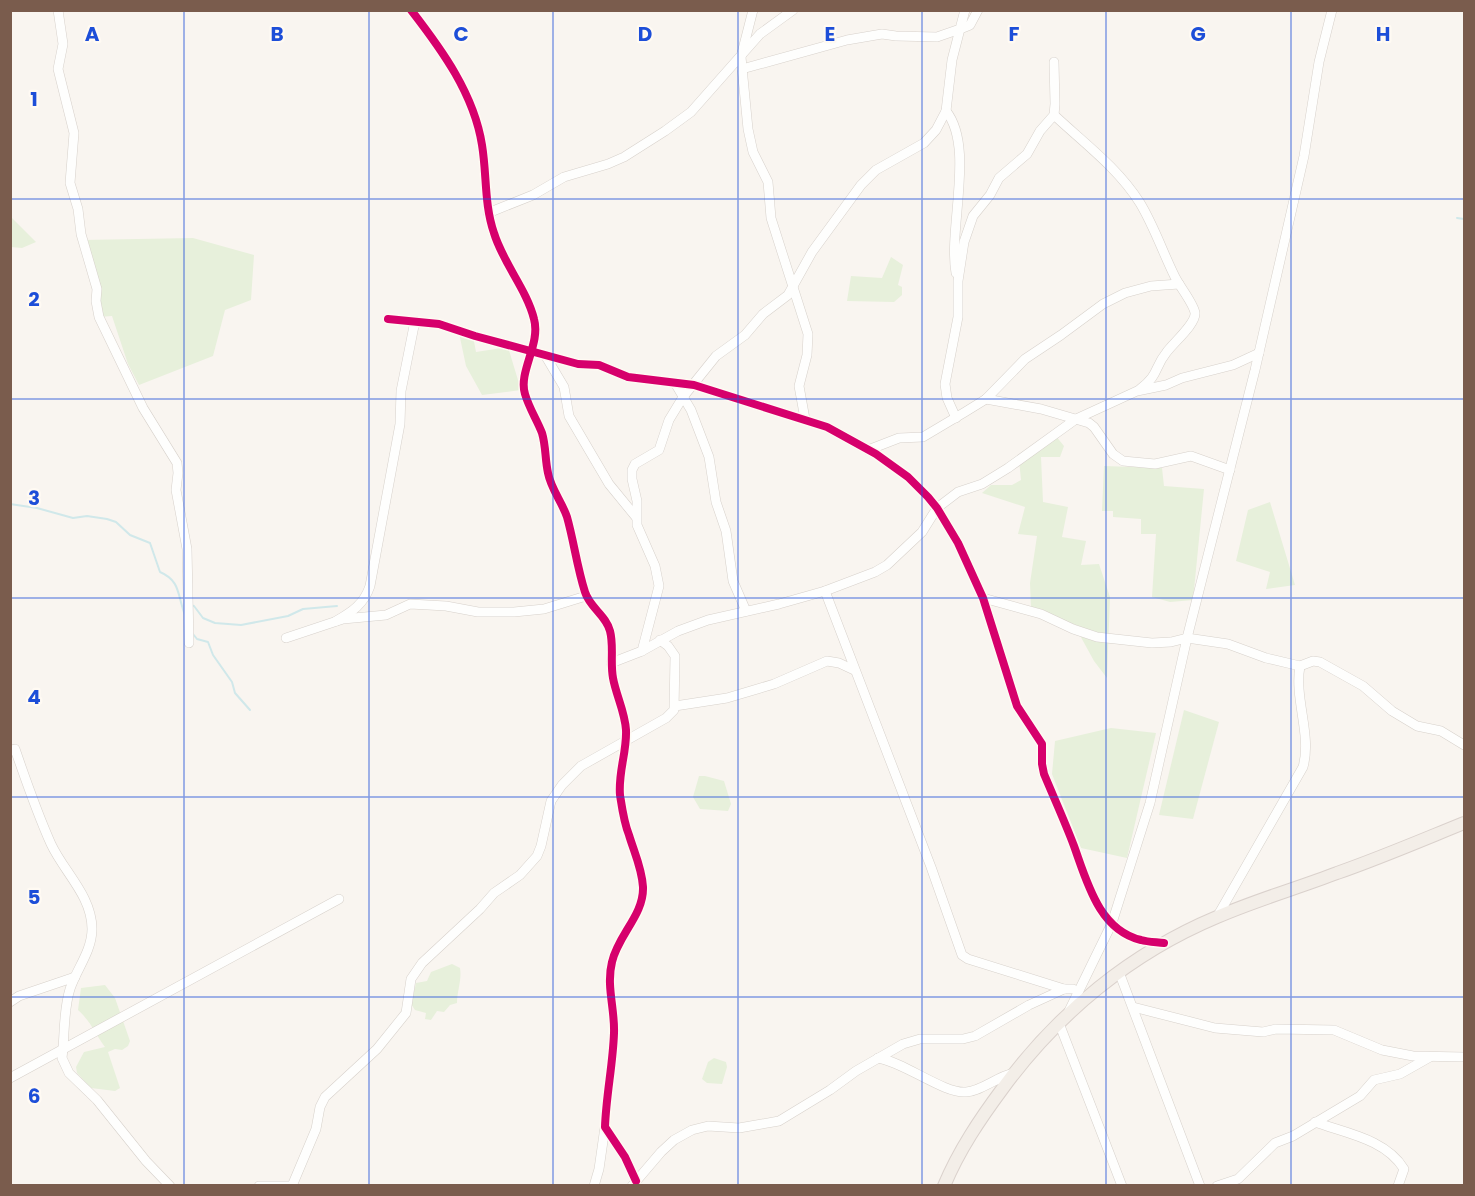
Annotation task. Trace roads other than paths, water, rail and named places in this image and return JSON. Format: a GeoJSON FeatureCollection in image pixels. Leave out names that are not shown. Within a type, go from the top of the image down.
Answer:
{"type":"FeatureCollection","features":[{"type":"Feature","properties":{"kind":"main road"},"geometry":{"type":"LineString","coordinates":[[944,1185],[967,1139],[1014,1073],[1068,1014],[1119,972],[1164,943],[1217,917],[1340,873],[1464,823]]}},
{"type":"Feature","properties":{"kind":"street"},"geometry":{"type":"LineString","coordinates":[[58,10],[63,44],[58,69],[74,134],[70,183],[78,209],[81,234],[97,289],[96,301],[99,317],[143,408],[177,464],[176,490],[187,549],[189,643]]}},
{"type":"Feature","properties":{"kind":"street"},"geometry":{"type":"LineString","coordinates":[[411,10],[439,47],[471,105],[482,143],[488,213],[502,255],[535,321],[533,351],[525,379],[525,394],[541,430],[547,451],[548,474],[566,515],[586,596],[605,618],[610,628],[614,683],[624,721],[625,740],[620,795],[627,831],[640,868],[643,892],[637,912],[617,944],[610,970],[609,984],[614,1033],[601,1160],[594,1185]]}},
{"type":"Feature","properties":{"kind":"street"},"geometry":{"type":"LineString","coordinates":[[753,10],[741,57],[749,137],[753,152],[767,179],[771,218],[808,334],[807,355],[799,386],[805,419]]}},
{"type":"Feature","properties":{"kind":"street"},"geometry":{"type":"LineString","coordinates":[[488,213],[533,195],[564,177],[608,164],[631,152],[691,112],[765,29],[793,10]]}},
{"type":"Feature","properties":{"kind":"street"},"geometry":{"type":"LineString","coordinates":[[642,651],[659,586],[655,566],[641,537],[636,517],[638,501],[632,479],[635,464],[655,455],[659,450],[669,420],[683,397],[716,356],[745,335],[763,314],[782,300],[793,288],[812,252],[861,185],[876,170],[924,143],[936,130],[946,111],[952,60],[965,10]]}},
{"type":"Feature","properties":{"kind":"street"},"geometry":{"type":"LineString","coordinates":[[742,69],[847,40],[882,34],[937,37],[970,25],[978,10]]}},
{"type":"Feature","properties":{"kind":"street"},"geometry":{"type":"LineString","coordinates":[[1068,1014],[1112,923],[1150,803],[1187,638],[1259,353],[1304,156],[1319,62],[1332,10]]}},
{"type":"Feature","properties":{"kind":"street"},"geometry":{"type":"LineString","coordinates":[[956,418],[947,398],[945,384],[958,317],[958,281],[964,242],[973,216],[990,195],[999,178],[1027,154],[1040,131],[1054,115],[1054,62]]}},
{"type":"Feature","properties":{"kind":"street"},"geometry":{"type":"LineString","coordinates":[[946,111],[954,124],[960,165],[954,240],[954,262],[958,281]]}},
{"type":"Feature","properties":{"kind":"street"},"geometry":{"type":"LineString","coordinates":[[1054,115],[1111,166],[1128,185],[1141,205],[1179,284],[1194,309],[1194,318],[1164,356],[1153,378],[1137,391]]}},
{"type":"Feature","properties":{"kind":"street"},"geometry":{"type":"LineString","coordinates":[[868,450],[899,438],[923,437],[956,418],[986,399],[1025,358],[1103,304],[1125,293],[1151,286],[1179,284]]}},
{"type":"Feature","properties":{"kind":"street"},"geometry":{"type":"LineString","coordinates":[[388,319],[439,324],[578,364],[599,365],[628,377],[694,386],[805,419],[832,429],[912,480],[937,508],[958,543],[983,598],[1017,706],[1042,744],[1042,768],[1089,888],[1101,912],[1129,935],[1140,940],[1164,943]]}},
{"type":"Feature","properties":{"kind":"street"},"geometry":{"type":"LineString","coordinates":[[336,621],[360,605],[366,598],[370,586],[400,424],[401,391],[415,321]]}},
{"type":"Feature","properties":{"kind":"street"},"geometry":{"type":"LineString","coordinates":[[611,663],[708,620],[780,604],[864,577],[887,565],[921,532],[937,508],[958,492],[982,484],[1008,468],[1076,419],[1137,391],[1233,366],[1259,353]]}},
{"type":"Feature","properties":{"kind":"street"},"geometry":{"type":"LineString","coordinates":[[545,355],[564,387],[568,413],[573,424],[609,484],[636,517]]}},
{"type":"Feature","properties":{"kind":"street"},"geometry":{"type":"LineString","coordinates":[[675,383],[691,410],[711,462],[716,502],[726,531],[733,581],[746,611]]}},
{"type":"Feature","properties":{"kind":"street"},"geometry":{"type":"LineString","coordinates":[[986,399],[1041,409],[1094,427],[1113,454],[1124,461],[1155,464],[1191,456],[1230,470]]}},
{"type":"Feature","properties":{"kind":"street"},"geometry":{"type":"LineString","coordinates":[[634,1183],[661,1152],[684,1134],[708,1126],[739,1128],[778,1120],[895,1048],[911,1041],[932,1038],[963,1039],[975,1036],[1013,1012],[1068,989],[962,955],[931,867],[825,591]]}},
{"type":"Feature","properties":{"kind":"street"},"geometry":{"type":"LineString","coordinates":[[286,638],[336,621],[386,615],[401,607],[418,604],[478,612],[534,611],[586,596]]}},
{"type":"Feature","properties":{"kind":"street"},"geometry":{"type":"LineString","coordinates":[[983,598],[1041,614],[1073,629],[1098,637],[1152,643],[1172,642],[1187,638],[1228,644],[1266,658],[1300,666],[1313,661],[1320,662],[1363,686],[1392,711],[1416,726],[1441,731],[1464,745]]}},
{"type":"Feature","properties":{"kind":"street"},"geometry":{"type":"LineString","coordinates":[[259,1185],[292,1185],[316,1129],[322,1102],[376,1049],[406,1013],[410,984],[422,963],[494,893],[516,879],[537,856],[551,801],[562,785],[581,766],[666,718],[675,706],[673,682],[675,656],[660,640]]}},
{"type":"Feature","properties":{"kind":"street"},"geometry":{"type":"LineString","coordinates":[[675,706],[727,698],[774,684],[827,661],[839,663],[854,670]]}},
{"type":"Feature","properties":{"kind":"street"},"geometry":{"type":"LineString","coordinates":[[1217,917],[1303,767],[1305,746],[1298,689],[1300,666]]}},
{"type":"Feature","properties":{"kind":"street"},"geometry":{"type":"LineString","coordinates":[[10,751],[15,749],[30,797],[51,843],[86,902],[92,929],[68,999],[63,1058],[69,1073],[97,1100],[146,1161],[170,1185]]}},
{"type":"Feature","properties":{"kind":"street"},"geometry":{"type":"LineString","coordinates":[[10,1078],[339,899]]}},
{"type":"Feature","properties":{"kind":"street"},"geometry":{"type":"LineString","coordinates":[[1119,972],[1200,1185]]}},
{"type":"Feature","properties":{"kind":"street"},"geometry":{"type":"LineString","coordinates":[[10,1002],[19,996],[75,977]]}},
{"type":"Feature","properties":{"kind":"street"},"geometry":{"type":"LineString","coordinates":[[1133,1007],[1225,1030],[1263,1032],[1276,1029],[1334,1030],[1382,1050],[1413,1056],[1464,1057]]}},
{"type":"Feature","properties":{"kind":"street"},"geometry":{"type":"LineString","coordinates":[[1059,1023],[1122,1185]]}},
{"type":"Feature","properties":{"kind":"street"},"geometry":{"type":"LineString","coordinates":[[1217,1185],[1238,1179],[1275,1143],[1293,1136],[1360,1096],[1374,1080],[1400,1074],[1430,1057]]}},
{"type":"Feature","properties":{"kind":"street"},"geometry":{"type":"LineString","coordinates":[[879,1058],[904,1067],[948,1090],[960,1092],[971,1091],[998,1077],[1014,1073]]}},
{"type":"Feature","properties":{"kind":"street"},"geometry":{"type":"LineString","coordinates":[[1315,1122],[1374,1143],[1391,1153],[1404,1169],[1398,1185]]}},
{"type":"Feature","properties":{"kind":"street"},"geometry":{"type":"LineString","coordinates":[[605,1127],[625,1156],[634,1183]]}},
{"type":"Feature","properties":{"kind":"waterway"},"geometry":{"type":"LineString","coordinates":[[1457,218],[1464,219]]}},
{"type":"Feature","properties":{"kind":"waterway"},"geometry":{"type":"LineString","coordinates":[[10,504],[37,508],[73,518],[87,516],[107,519],[116,522],[130,535],[150,543],[160,572],[175,584],[185,615]]}},
{"type":"Feature","properties":{"kind":"waterway"},"geometry":{"type":"LineString","coordinates":[[190,605],[194,606],[203,618],[215,623],[241,625],[288,616],[303,609],[337,606]]}},
{"type":"Feature","properties":{"kind":"waterway"},"geometry":{"type":"LineString","coordinates":[[193,634],[197,639],[208,642],[213,655],[232,682],[235,693],[250,710]]}}]}
